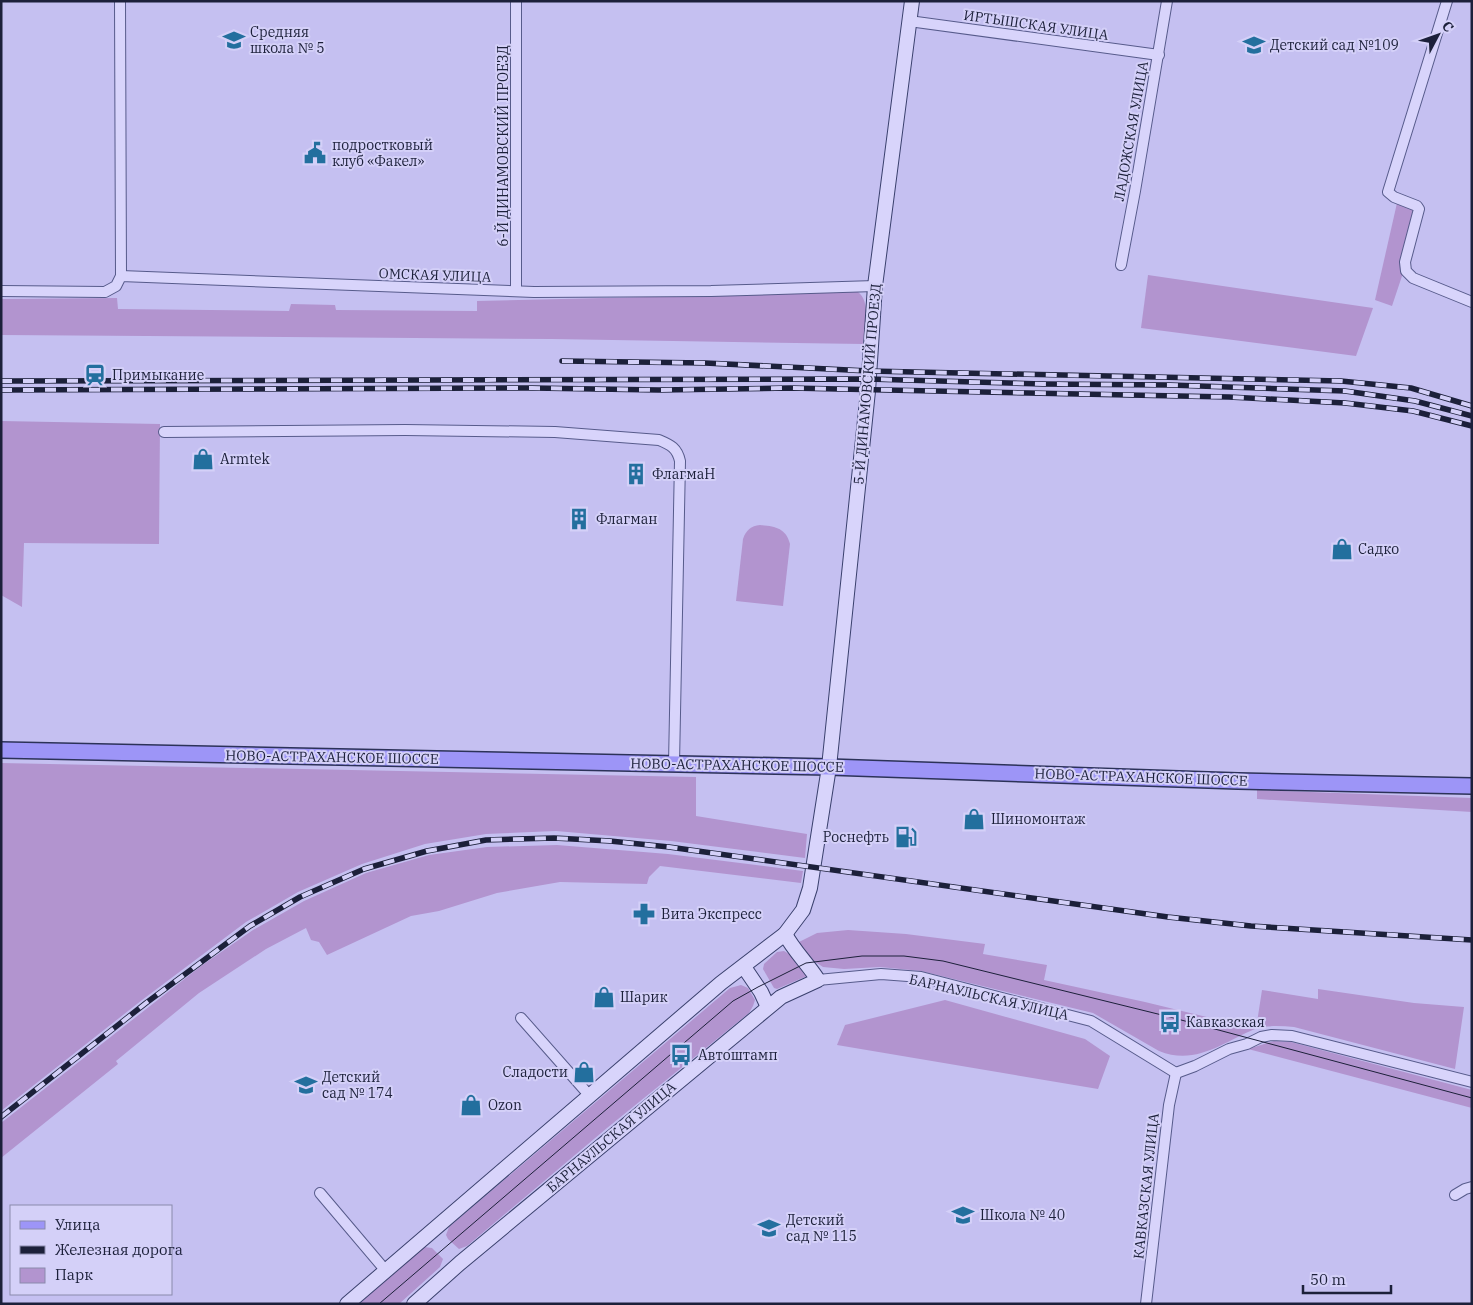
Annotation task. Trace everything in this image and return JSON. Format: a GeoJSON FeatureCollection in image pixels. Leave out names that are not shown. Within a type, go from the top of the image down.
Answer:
{"type":"FeatureCollection","features":[{"type":"Feature","properties":{"kind":"main road","name":"НОВО-АСТРАХАНСКОЕ ШОССЕ"},"geometry":{"type":"LineString","coordinates":[[1,750],[829,767],[1228,781],[1472,786]]}},
{"type":"Feature","properties":{"kind":"street"},"geometry":{"type":"LineString","coordinates":[[1,291],[105,292],[116,286],[122,276],[120,1]]}},
{"type":"Feature","properties":{"kind":"street","name":"6-Й ДИНАМОВСКИЙ ПРОЕЗД"},"geometry":{"type":"LineString","coordinates":[[516,1],[516,290]]}},
{"type":"Feature","properties":{"kind":"street","name":"5-Й ДИНАМОВСКИЙ ПРОЕЗД"},"geometry":{"type":"LineString","coordinates":[[829,767],[868,390],[875,286],[912,1]]}},
{"type":"Feature","properties":{"kind":"street","name":"ЛАДОЖСКАЯ УЛИЦА"},"geometry":{"type":"LineString","coordinates":[[1121,265],[1167,1]]}},
{"type":"Feature","properties":{"kind":"street"},"geometry":{"type":"LineString","coordinates":[[1447,1],[1388,192],[1394,197],[1418,206],[1419,209],[1405,262],[1406,271],[1413,278],[1472,302]]}},
{"type":"Feature","properties":{"kind":"street","name":"ИРТЫШСКАЯ УЛИЦА"},"geometry":{"type":"LineString","coordinates":[[909,21],[1159,55]]}},
{"type":"Feature","properties":{"kind":"street","name":"ОМСКАЯ УЛИЦА"},"geometry":{"type":"LineString","coordinates":[[122,276],[516,290],[711,291],[875,286]]}},
{"type":"Feature","properties":{"kind":"street"},"geometry":{"type":"LineString","coordinates":[[164,432],[405,430],[555,432],[659,440],[672,445],[678,452],[680,461],[674,764]]}},
{"type":"Feature","properties":{"kind":"street"},"geometry":{"type":"LineString","coordinates":[[347,1304],[721,983],[785,934],[803,910],[810,888],[829,767]]}},
{"type":"Feature","properties":{"kind":"street"},"geometry":{"type":"LineString","coordinates":[[785,934],[791,946],[811,968],[818,980]]}},
{"type":"Feature","properties":{"kind":"street"},"geometry":{"type":"LineString","coordinates":[[744,967],[761,992],[768,1007]]}},
{"type":"Feature","properties":{"kind":"street","name":"БАРНАУЛЬСКАЯ УЛИЦА"},"geometry":{"type":"LineString","coordinates":[[414,1304],[460,1263],[768,1007],[781,997],[818,980],[881,974],[921,977],[1091,1021],[1176,1072]]}},
{"type":"Feature","properties":{"kind":"street"},"geometry":{"type":"LineString","coordinates":[[521,1018],[589,1095]]}},
{"type":"Feature","properties":{"kind":"street"},"geometry":{"type":"LineString","coordinates":[[1176,1072],[1195,1066],[1260,1037],[1272,1035],[1292,1036],[1472,1082]]}},
{"type":"Feature","properties":{"kind":"street","name":"КАВКАЗСКАЯ УЛИЦА"},"geometry":{"type":"LineString","coordinates":[[1146,1304],[1169,1105],[1176,1072]]}},
{"type":"Feature","properties":{"kind":"street"},"geometry":{"type":"LineString","coordinates":[[1455,1195],[1472,1187]]}},
{"type":"Feature","properties":{"kind":"street"},"geometry":{"type":"LineString","coordinates":[[320,1193],[386,1271]]}},
{"type":"Feature","properties":{"kind":"green space"},"geometry":{"type":"Polygon","coordinates":[[[1397,203],[1413,209],[1416,214],[1403,273],[1392,306],[1375,300],[1397,203]]]}},
{"type":"Feature","properties":{"kind":"green space"},"geometry":{"type":"Polygon","coordinates":[[[1148,275],[1373,308],[1356,356],[1141,328],[1148,275]]]}},
{"type":"Feature","properties":{"kind":"green space"},"geometry":{"type":"Polygon","coordinates":[[[858,292],[865,303],[866,309],[863,344],[552,339],[1,335],[1,299],[117,298],[118,309],[289,311],[291,304],[335,305],[336,310],[477,311],[477,301],[858,292]]]}},
{"type":"Feature","properties":{"kind":"green space"},"geometry":{"type":"Polygon","coordinates":[[[1,421],[160,424],[159,544],[24,543],[22,607],[1,595],[1,421]]]}},
{"type":"Feature","properties":{"kind":"green space"},"geometry":{"type":"Polygon","coordinates":[[[760,525],[770,526],[783,531],[790,544],[783,606],[736,601],[743,539],[749,529],[760,525]]]}},
{"type":"Feature","properties":{"kind":"green space"},"geometry":{"type":"Polygon","coordinates":[[[1,763],[696,777],[696,816],[807,834],[805,858],[671,841],[556,831],[486,834],[425,844],[362,864],[298,892],[246,922],[142,1000],[1,1111],[1,763]]]}},
{"type":"Feature","properties":{"kind":"green space"},"geometry":{"type":"Polygon","coordinates":[[[1257,790],[1472,798],[1472,812],[1257,799],[1257,790]]]}},
{"type":"Feature","properties":{"kind":"green space"},"geometry":{"type":"Polygon","coordinates":[[[557,845],[668,854],[803,871],[801,883],[660,866],[649,877],[647,884],[560,882],[497,893],[439,911],[411,916],[327,955],[319,942],[311,940],[306,928],[266,949],[199,993],[116,1061],[118,1064],[1,1158],[1,1123],[201,966],[253,930],[304,901],[366,873],[429,855],[487,847],[557,845]]]}},
{"type":"Feature","properties":{"kind":"green space"},"geometry":{"type":"Polygon","coordinates":[[[848,930],[906,934],[985,944],[983,954],[1047,965],[1044,980],[1255,1029],[1220,1046],[1197,1054],[1185,1056],[1172,1055],[1159,1051],[1093,1013],[921,971],[880,967],[844,969],[823,967],[804,953],[799,942],[817,933],[848,930]]]}},
{"type":"Feature","properties":{"kind":"green space"},"geometry":{"type":"Polygon","coordinates":[[[784,951],[807,972],[807,976],[777,989],[774,988],[763,969],[764,964],[777,952],[784,951]]]}},
{"type":"Feature","properties":{"kind":"green space"},"geometry":{"type":"Polygon","coordinates":[[[741,985],[748,988],[755,1000],[749,1013],[607,1128],[467,1246],[459,1249],[448,1239],[446,1235],[449,1227],[730,988],[741,985]]]}},
{"type":"Feature","properties":{"kind":"green space"},"geometry":{"type":"Polygon","coordinates":[[[1318,989],[1414,1003],[1464,1007],[1455,1069],[1294,1027],[1269,1026],[1256,1029],[1262,990],[1318,999],[1318,989]]]}},
{"type":"Feature","properties":{"kind":"green space"},"geometry":{"type":"Polygon","coordinates":[[[945,1000],[1085,1039],[1110,1056],[1098,1089],[837,1045],[845,1025],[945,1000]]]}},
{"type":"Feature","properties":{"kind":"green space"},"geometry":{"type":"Polygon","coordinates":[[[1274,1041],[1291,1042],[1472,1090],[1472,1108],[1248,1049],[1274,1041]]]}},
{"type":"Feature","properties":{"kind":"green space"},"geometry":{"type":"Polygon","coordinates":[[[424,1247],[432,1248],[443,1259],[440,1267],[399,1304],[359,1304],[424,1247]]]}},
{"type":"Feature","properties":{"kind":"tram line"},"geometry":{"type":"LineString","coordinates":[[379,1304],[733,1001],[806,963],[862,956],[904,956],[943,961],[1170,1017],[1472,1098]]}},
{"type":"Feature","properties":{"kind":"railway"},"geometry":{"type":"LineString","coordinates":[[562,361],[705,363],[869,371],[1341,381],[1411,388],[1472,406]]}},
{"type":"Feature","properties":{"kind":"railway"},"geometry":{"type":"LineString","coordinates":[[1,381],[868,379],[1043,384],[1170,385],[1345,391],[1415,401],[1472,416]]}},
{"type":"Feature","properties":{"kind":"railway"},"geometry":{"type":"LineString","coordinates":[[1,390],[532,388],[659,390],[790,388],[1229,397],[1345,403],[1413,411],[1472,426]]}},
{"type":"Feature","properties":{"kind":"railway"},"geometry":{"type":"LineString","coordinates":[[1,1117],[146,1003],[250,926],[300,897],[364,869],[427,851],[486,840],[554,838],[610,841],[669,847],[1168,917],[1251,926],[1472,940]]}},
{"type":"Feature","properties":{"kind":"place","name":"Средняя школа № 5"},"geometry":{"type":"Point","coordinates":[234,40]}},
{"type":"Feature","properties":{"kind":"place","name":"Детский сад №109"},"geometry":{"type":"Point","coordinates":[1254,45]}},
{"type":"Feature","properties":{"kind":"place","name":"подростковый клуб «Факел»"},"geometry":{"type":"Point","coordinates":[315,153]}},
{"type":"Feature","properties":{"kind":"place","name":"Примыкание"},"geometry":{"type":"Point","coordinates":[95,375]}},
{"type":"Feature","properties":{"kind":"place","name":"Armtek"},"geometry":{"type":"Point","coordinates":[203,459]}},
{"type":"Feature","properties":{"kind":"place","name":"ФлагмаН"},"geometry":{"type":"Point","coordinates":[636,474]}},
{"type":"Feature","properties":{"kind":"place","name":"Флагман"},"geometry":{"type":"Point","coordinates":[579,519]}},
{"type":"Feature","properties":{"kind":"place","name":"Садко"},"geometry":{"type":"Point","coordinates":[1342,549]}},
{"type":"Feature","properties":{"kind":"place","name":"Шиномонтаж"},"geometry":{"type":"Point","coordinates":[974,819]}},
{"type":"Feature","properties":{"kind":"place","name":"Роснефть"},"geometry":{"type":"Point","coordinates":[906,837]}},
{"type":"Feature","properties":{"kind":"place","name":"Вита Экспресс"},"geometry":{"type":"Point","coordinates":[644,914]}},
{"type":"Feature","properties":{"kind":"place","name":"Шарик"},"geometry":{"type":"Point","coordinates":[604,997]}},
{"type":"Feature","properties":{"kind":"place","name":"Кавказская"},"geometry":{"type":"Point","coordinates":[1170,1022]}},
{"type":"Feature","properties":{"kind":"place","name":"Автоштамп"},"geometry":{"type":"Point","coordinates":[681,1055]}},
{"type":"Feature","properties":{"kind":"place","name":"Сладости"},"geometry":{"type":"Point","coordinates":[584,1072]}},
{"type":"Feature","properties":{"kind":"place","name":"Детский сад № 174"},"geometry":{"type":"Point","coordinates":[306,1085]}},
{"type":"Feature","properties":{"kind":"place","name":"Ozon"},"geometry":{"type":"Point","coordinates":[471,1105]}},
{"type":"Feature","properties":{"kind":"place","name":"Школа № 40"},"geometry":{"type":"Point","coordinates":[963,1215]}},
{"type":"Feature","properties":{"kind":"place","name":"Детский сад № 115"},"geometry":{"type":"Point","coordinates":[769,1228]}}]}
